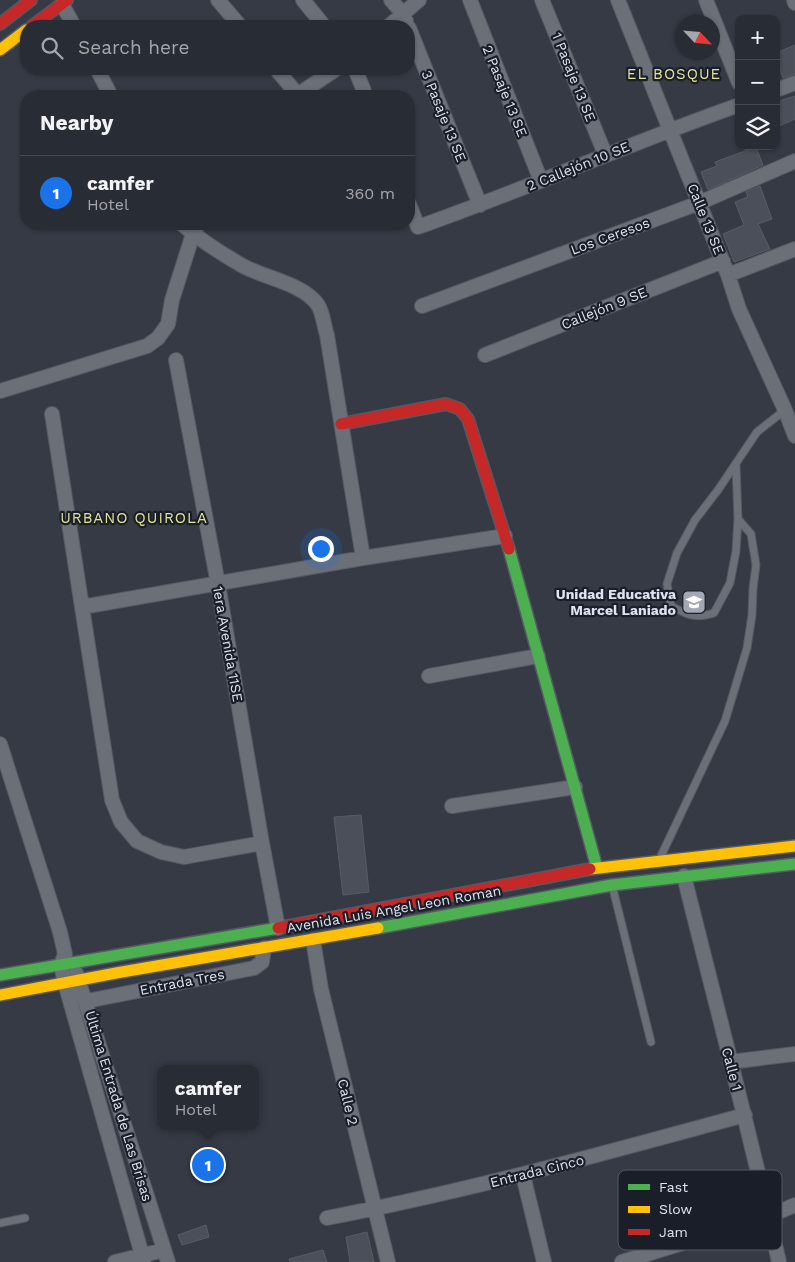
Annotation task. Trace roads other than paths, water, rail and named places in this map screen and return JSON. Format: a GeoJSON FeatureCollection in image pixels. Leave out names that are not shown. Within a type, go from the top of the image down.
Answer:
{"type":"FeatureCollection","features":[{"type":"Feature","properties":{"kind":"main road"},"geometry":{"type":"LineString","coordinates":[[0,24],[31,0]]}},
{"type":"Feature","properties":{"kind":"main road"},"geometry":{"type":"LineString","coordinates":[[40,20],[64,2]]}},
{"type":"Feature","properties":{"kind":"main road"},"geometry":{"type":"LineString","coordinates":[[0,50],[20,35]]}},
{"type":"Feature","properties":{"kind":"main road"},"geometry":{"type":"LineString","coordinates":[[341,424],[446,404],[460,409],[468,418],[505,536],[597,868]]}},
{"type":"Feature","properties":{"kind":"main road","name":"Avenida Luis Angel Leon Roman"},"geometry":{"type":"LineString","coordinates":[[0,976],[66,961],[278,928],[597,868],[795,846]]}},
{"type":"Feature","properties":{"kind":"main road","name":"Avenida Luis Angel Leon Roman"},"geometry":{"type":"LineString","coordinates":[[0,994],[313,940],[612,885],[795,864]]}},
{"type":"Feature","properties":{"kind":"street"},"geometry":{"type":"LineString","coordinates":[[218,0],[235,20]]}},
{"type":"Feature","properties":{"kind":"street"},"geometry":{"type":"LineString","coordinates":[[303,0],[319,20]]}},
{"type":"Feature","properties":{"kind":"street","name":"3 Pasaje 13 SE"},"geometry":{"type":"LineString","coordinates":[[391,0],[405,20]]}},
{"type":"Feature","properties":{"kind":"street"},"geometry":{"type":"LineString","coordinates":[[409,20],[419,0]]}},
{"type":"Feature","properties":{"kind":"street","name":"2 Pasaje 13 SE"},"geometry":{"type":"LineString","coordinates":[[470,0],[541,181]]}},
{"type":"Feature","properties":{"kind":"street","name":"1 Pasaje 13 SE"},"geometry":{"type":"LineString","coordinates":[[542,0],[605,154]]}},
{"type":"Feature","properties":{"kind":"street","name":"Calle 13 SE"},"geometry":{"type":"LineString","coordinates":[[618,0],[723,261],[739,310],[790,408],[795,436]]}},
{"type":"Feature","properties":{"kind":"street"},"geometry":{"type":"LineString","coordinates":[[706,0],[735,73]]}},
{"type":"Feature","properties":{"kind":"street"},"geometry":{"type":"LineString","coordinates":[[64,2],[72,20]]}},
{"type":"Feature","properties":{"kind":"street","name":"3 Pasaje 13 SE"},"geometry":{"type":"LineString","coordinates":[[415,43],[480,205]]}},
{"type":"Feature","properties":{"kind":"street"},"geometry":{"type":"LineString","coordinates":[[99,75],[108,90]]}},
{"type":"Feature","properties":{"kind":"street"},"geometry":{"type":"LineString","coordinates":[[281,75],[292,90]]}},
{"type":"Feature","properties":{"kind":"street"},"geometry":{"type":"LineString","coordinates":[[306,90],[327,75]]}},
{"type":"Feature","properties":{"kind":"street"},"geometry":{"type":"LineString","coordinates":[[357,75],[364,90]]}},
{"type":"Feature","properties":{"kind":"street"},"geometry":{"type":"LineString","coordinates":[[780,89],[795,83]]}},
{"type":"Feature","properties":{"kind":"street","name":"2 Callejón 10 SE"},"geometry":{"type":"LineString","coordinates":[[415,219],[418,227],[480,205],[670,129],[735,106]]}},
{"type":"Feature","properties":{"kind":"street","name":"Los Ceresos"},"geometry":{"type":"LineString","coordinates":[[422,306],[699,203],[795,161]]}},
{"type":"Feature","properties":{"kind":"street"},"geometry":{"type":"LineString","coordinates":[[0,390],[147,346],[158,338],[168,324],[172,300],[196,230]]}},
{"type":"Feature","properties":{"kind":"street"},"geometry":{"type":"LineString","coordinates":[[197,230],[244,267],[296,288],[309,296],[318,306],[327,335],[363,558]]}},
{"type":"Feature","properties":{"kind":"street"},"geometry":{"type":"LineString","coordinates":[[728,276],[795,249]]}},
{"type":"Feature","properties":{"kind":"street","name":"Callejón 9 SE"},"geometry":{"type":"LineString","coordinates":[[485,355],[723,261]]}},
{"type":"Feature","properties":{"kind":"street","name":"1era Avenida 11SE"},"geometry":{"type":"LineString","coordinates":[[176,360],[218,584],[278,928]]}},
{"type":"Feature","properties":{"kind":"street"},"geometry":{"type":"LineString","coordinates":[[52,414],[112,800],[121,822],[137,841],[161,852],[184,857],[262,843]]}},
{"type":"Feature","properties":{"kind":"street"},"geometry":{"type":"LineString","coordinates":[[82,607],[363,558],[505,536]]}},
{"type":"Feature","properties":{"kind":"street"},"geometry":{"type":"LineString","coordinates":[[429,676],[538,656]]}},
{"type":"Feature","properties":{"kind":"street","name":"Última Entrada de Las Brisas"},"geometry":{"type":"LineString","coordinates":[[0,744],[60,932],[143,1259]]}},
{"type":"Feature","properties":{"kind":"street"},"geometry":{"type":"LineString","coordinates":[[452,806],[575,787]]}},
{"type":"Feature","properties":{"kind":"street","name":"Calle 1"},"geometry":{"type":"LineString","coordinates":[[684,876],[758,1170]]}},
{"type":"Feature","properties":{"kind":"street","name":"Calle 2"},"geometry":{"type":"LineString","coordinates":[[313,940],[321,989],[388,1262]]}},
{"type":"Feature","properties":{"kind":"street","name":"Entrada Tres"},"geometry":{"type":"LineString","coordinates":[[86,1002],[254,968],[262,962],[264,948]]}},
{"type":"Feature","properties":{"kind":"street","name":"Última Entrada de Las Brisas"},"geometry":{"type":"LineString","coordinates":[[72,981],[86,1002],[166,1256]]}},
{"type":"Feature","properties":{"kind":"street"},"geometry":{"type":"LineString","coordinates":[[730,1062],[795,1054]]}},
{"type":"Feature","properties":{"kind":"street","name":"Entrada Cinco"},"geometry":{"type":"LineString","coordinates":[[327,1218],[523,1175],[745,1115]]}},
{"type":"Feature","properties":{"kind":"street"},"geometry":{"type":"LineString","coordinates":[[523,1175],[544,1262]]}},
{"type":"Feature","properties":{"kind":"street"},"geometry":{"type":"LineString","coordinates":[[782,1210],[795,1205]]}},
{"type":"Feature","properties":{"kind":"street"},"geometry":{"type":"LineString","coordinates":[[622,1262],[660,1250]]}},
{"type":"Feature","properties":{"kind":"street"},"geometry":{"type":"LineString","coordinates":[[115,1262],[166,1256]]}},
{"type":"Feature","properties":{"kind":"lane"},"geometry":{"type":"LineString","coordinates":[[736,465],[738,520],[736,551],[730,583],[714,612],[701,617],[687,614],[671,606],[667,584],[678,553],[695,520],[736,465],[757,432],[790,408]]}},
{"type":"Feature","properties":{"kind":"lane"},"geometry":{"type":"LineString","coordinates":[[659,861],[725,721],[747,648],[752,616],[756,565],[751,534],[738,520]]}},
{"type":"Feature","properties":{"kind":"lane"},"geometry":{"type":"LineString","coordinates":[[612,885],[651,1042]]}},
{"type":"Feature","properties":{"kind":"lane"},"geometry":{"type":"LineString","coordinates":[[0,1223],[25,1218]]}},
{"type":"Feature","properties":{"kind":"place","name":"Unidad Educativa Marcel Laniado"},"geometry":{"type":"Point","coordinates":[694,602]}},
{"type":"Feature","properties":{"kind":"place","name":"camfer"},"geometry":{"type":"Point","coordinates":[208,1165]}},
{"type":"Feature","properties":{"kind":"district","name":"EL BOSQUE"},"geometry":{"type":"Point","coordinates":[674,74]}},
{"type":"Feature","properties":{"kind":"district","name":"URBANO QUIROLA"},"geometry":{"type":"Point","coordinates":[134,518]}}]}
